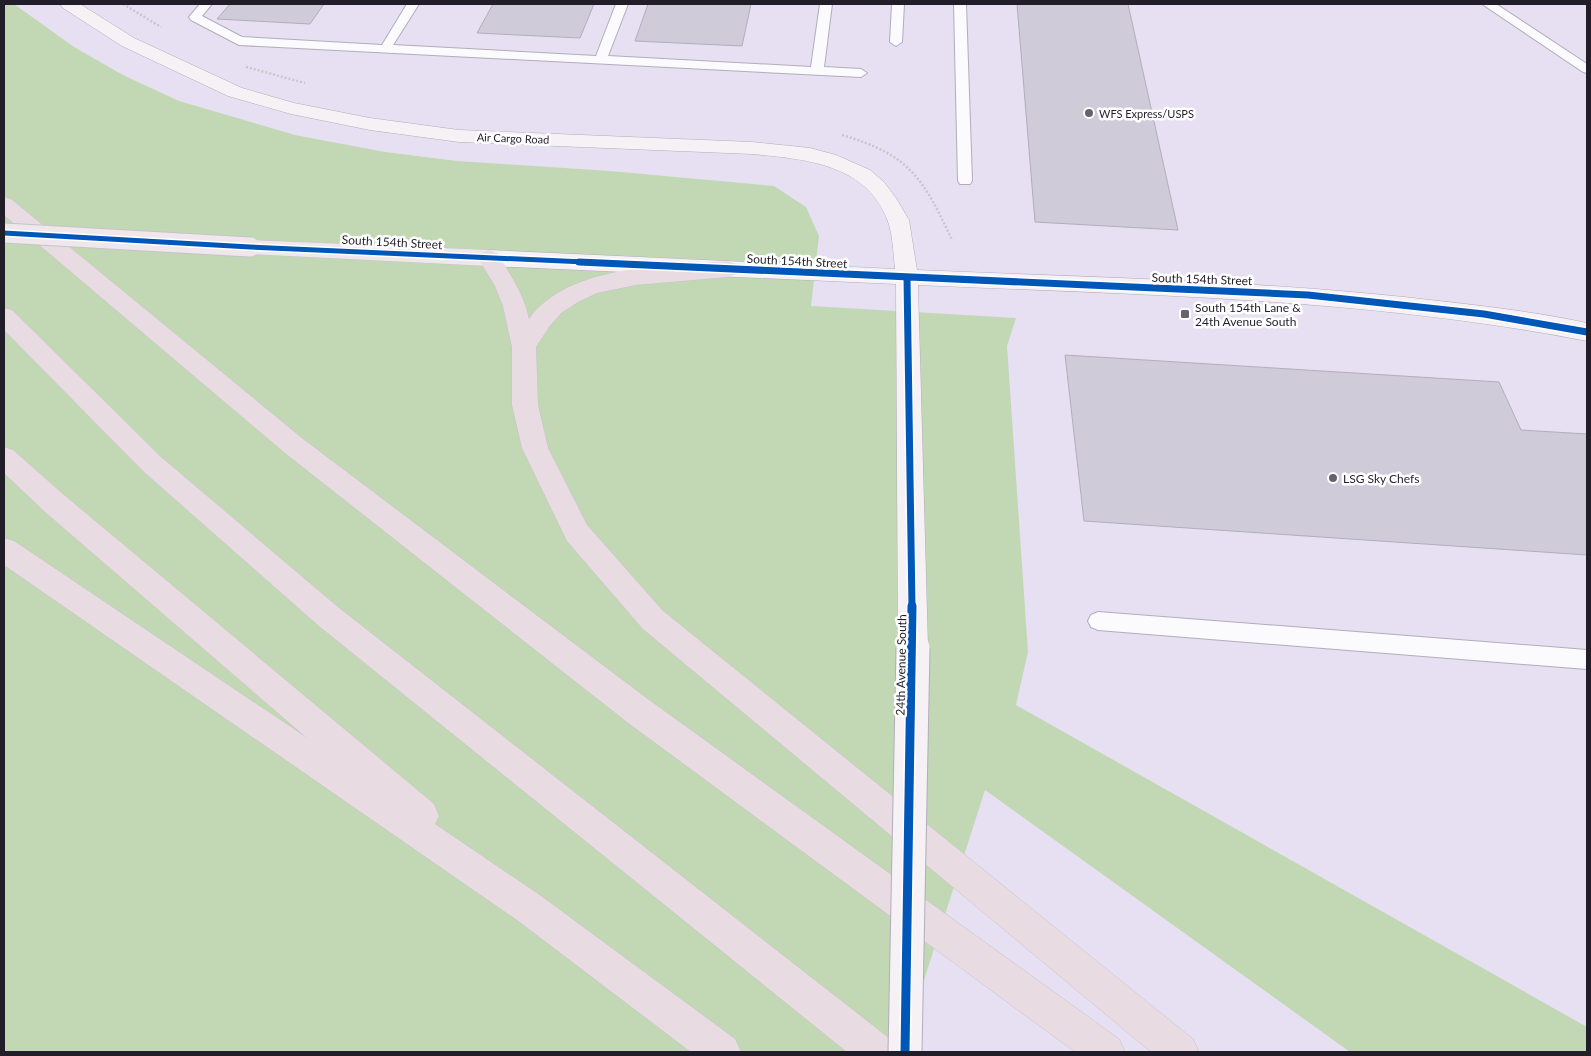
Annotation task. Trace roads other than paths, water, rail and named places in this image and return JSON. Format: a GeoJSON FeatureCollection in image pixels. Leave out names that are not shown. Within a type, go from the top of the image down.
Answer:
{"type":"FeatureCollection","features":[{"type":"Feature","properties":{"kind":"highway"},"geometry":{"type":"LineString","coordinates":[[4,188],[79,266]]}},
{"type":"Feature","properties":{"kind":"highway"},"geometry":{"type":"LineString","coordinates":[[4,204],[294,446],[630,705],[1106,1052]]}},
{"type":"Feature","properties":{"kind":"highway"},"geometry":{"type":"LineString","coordinates":[[489,258],[506,285],[515,306],[524,348],[525,405],[535,448],[577,532],[653,620],[1180,1052]]}},
{"type":"Feature","properties":{"kind":"highway"},"geometry":{"type":"LineString","coordinates":[[524,348],[540,320],[566,298],[587,288],[615,280],[728,269]]}},
{"type":"Feature","properties":{"kind":"highway"},"geometry":{"type":"LineString","coordinates":[[4,316],[152,464],[328,617],[877,1052]]}},
{"type":"Feature","properties":{"kind":"highway"},"geometry":{"type":"LineString","coordinates":[[4,457],[54,503],[529,908]]}},
{"type":"Feature","properties":{"kind":"highway"},"geometry":{"type":"LineString","coordinates":[[4,550],[529,908],[722,1052]]}},
{"type":"Feature","properties":{"kind":"main road","name":"South 154th Street"},"geometry":{"type":"LineString","coordinates":[[4,233],[489,258]]}},
{"type":"Feature","properties":{"kind":"street","name":"Air Cargo Road"},"geometry":{"type":"LineString","coordinates":[[69,4],[128,42],[235,92],[300,110],[370,124],[459,136],[752,148],[795,152],[830,158],[858,171],[880,188],[898,219],[907,278]]}},
{"type":"Feature","properties":{"kind":"street","name":"South 154th Street"},"geometry":{"type":"LineString","coordinates":[[489,258],[1308,295],[1446,310],[1565,327],[1587,332]]}},
{"type":"Feature","properties":{"kind":"street","name":"24th Avenue South"},"geometry":{"type":"LineString","coordinates":[[905,1052],[913,648],[907,278]]}},
{"type":"Feature","properties":{"kind":"lane"},"geometry":{"type":"LineString","coordinates":[[206,4],[195,17],[240,41],[861,73]]}},
{"type":"Feature","properties":{"kind":"lane"},"geometry":{"type":"LineString","coordinates":[[385,49],[413,4]]}},
{"type":"Feature","properties":{"kind":"lane"},"geometry":{"type":"LineString","coordinates":[[600,60],[622,4]]}},
{"type":"Feature","properties":{"kind":"lane"},"geometry":{"type":"LineString","coordinates":[[818,71],[826,4]]}},
{"type":"Feature","properties":{"kind":"lane"},"geometry":{"type":"LineString","coordinates":[[896,42],[898,4]]}},
{"type":"Feature","properties":{"kind":"lane"},"geometry":{"type":"LineString","coordinates":[[960,4],[965,181]]}},
{"type":"Feature","properties":{"kind":"lane"},"geometry":{"type":"LineString","coordinates":[[1488,4],[1587,69]]}},
{"type":"Feature","properties":{"kind":"lane"},"geometry":{"type":"LineString","coordinates":[[1098,621],[1587,660]]}},
{"type":"Feature","properties":{"kind":"place","name":"WFS Express/USPS"},"geometry":{"type":"Point","coordinates":[1089,113]}},
{"type":"Feature","properties":{"kind":"place","name":"South 154th Lane & 24th Avenue South"},"geometry":{"type":"Point","coordinates":[1185,314]}},
{"type":"Feature","properties":{"kind":"place","name":"LSG Sky Chefs"},"geometry":{"type":"Point","coordinates":[1333,478]}}]}
